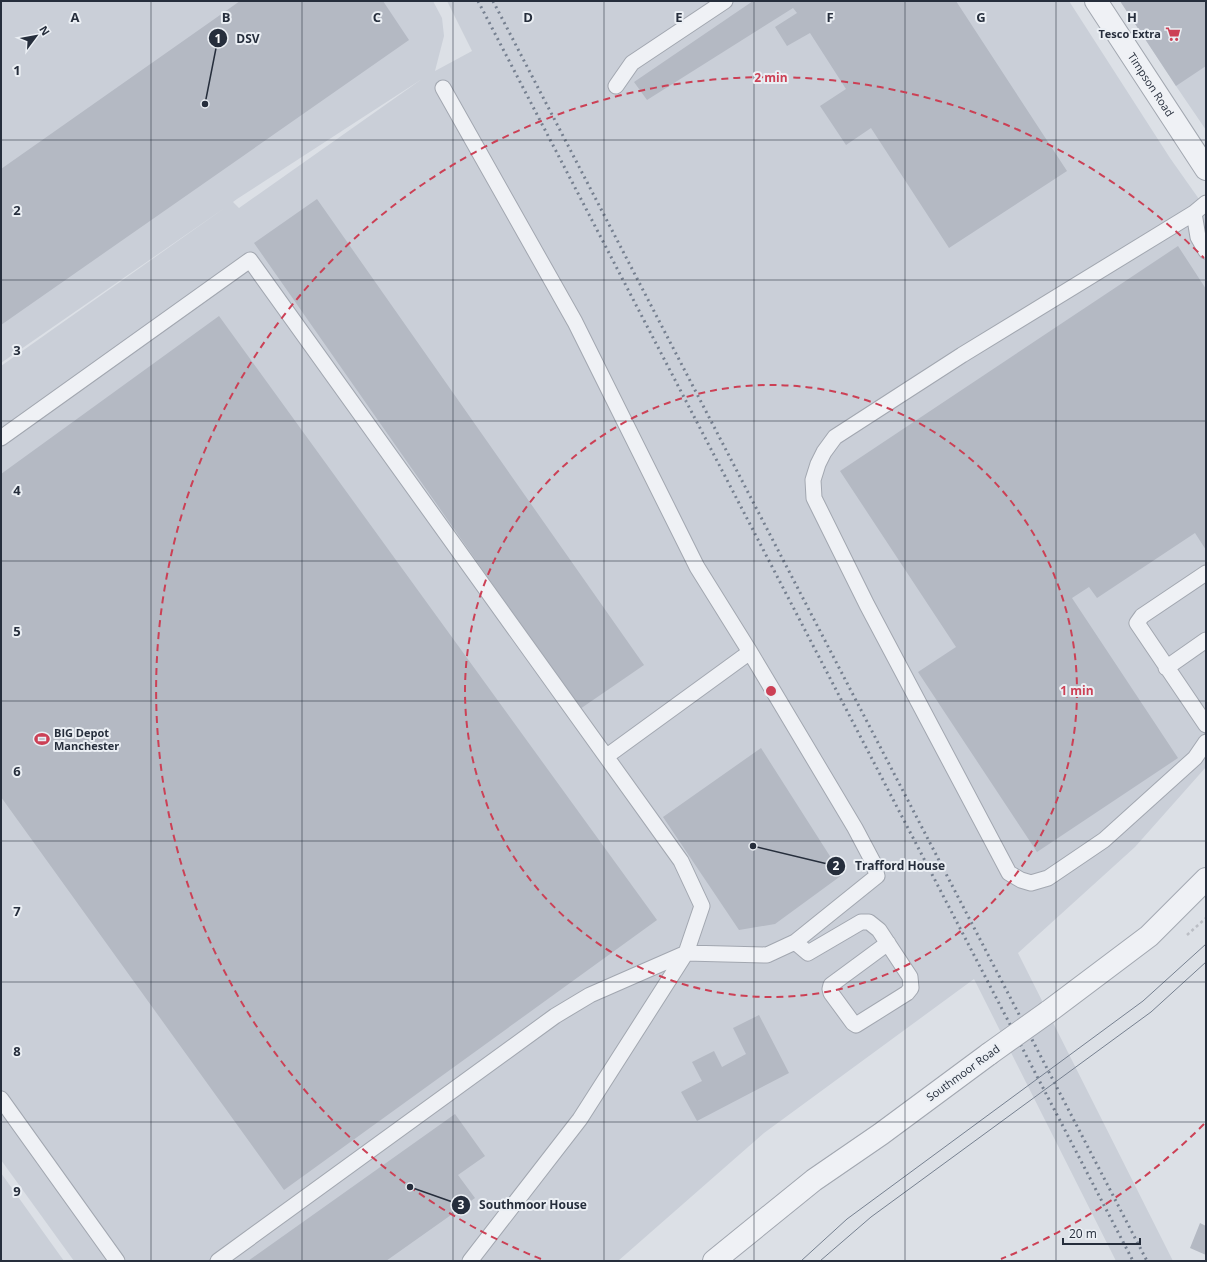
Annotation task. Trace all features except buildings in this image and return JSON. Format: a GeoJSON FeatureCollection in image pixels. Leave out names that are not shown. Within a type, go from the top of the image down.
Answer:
{"type":"FeatureCollection","features":[{"type":"Feature","properties":{"kind":"street","name":"Timpson Road"},"geometry":{"type":"LineString","coordinates":[[1096,1],[1206,169]]}},
{"type":"Feature","properties":{"kind":"street","name":"Southmoor Road"},"geometry":{"type":"LineString","coordinates":[[714,1261],[814,1180],[881,1134],[1149,936],[1206,879]]}},
{"type":"Feature","properties":{"kind":"lane"},"geometry":{"type":"LineString","coordinates":[[616,86],[632,62],[725,1]]}},
{"type":"Feature","properties":{"kind":"lane"},"geometry":{"type":"LineString","coordinates":[[218,1261],[555,1016],[590,995],[686,953],[767,955],[795,942],[877,876],[873,862],[855,828],[750,652],[697,567],[575,322],[444,88]]}},
{"type":"Feature","properties":{"kind":"lane"},"geometry":{"type":"LineString","coordinates":[[1206,203],[1194,213],[962,355],[836,437],[824,452],[813,480],[814,498],[850,572],[1009,873],[1021,880],[1031,883],[1048,878],[1104,840],[1195,758],[1206,742]]}},
{"type":"Feature","properties":{"kind":"lane"},"geometry":{"type":"LineString","coordinates":[[1194,213],[1198,237],[1206,251]]}},
{"type":"Feature","properties":{"kind":"lane"},"geometry":{"type":"LineString","coordinates":[[1,438],[250,260],[681,861],[702,906],[686,953],[580,1120],[470,1261]]}},
{"type":"Feature","properties":{"kind":"lane"},"geometry":{"type":"LineString","coordinates":[[1206,574],[1142,616],[1137,624],[1206,725]]}},
{"type":"Feature","properties":{"kind":"lane"},"geometry":{"type":"LineString","coordinates":[[1166,668],[1206,640]]}},
{"type":"Feature","properties":{"kind":"lane"},"geometry":{"type":"LineString","coordinates":[[607,756],[750,652]]}},
{"type":"Feature","properties":{"kind":"lane"},"geometry":{"type":"LineString","coordinates":[[795,942],[808,953],[861,922],[869,922],[874,924],[888,942],[910,977],[911,988],[907,993],[856,1025],[831,993],[831,985],[888,942]]}},
{"type":"Feature","properties":{"kind":"lane"},"geometry":{"type":"LineString","coordinates":[[1,1098],[117,1261]]}},
{"type":"Feature","properties":{"kind":"shaded area"},"geometry":{"type":"Polygon","coordinates":[[[1,1],[433,1],[442,18],[444,36],[435,71],[472,51],[447,1],[1069,1],[1170,158],[1206,209],[1206,767],[1135,847],[1018,953],[1173,1261],[1116,1261],[974,979],[764,1133],[618,1261],[74,1261],[1,1160],[1,366],[226,207],[1,363],[1,1]],[[422,79],[237,199],[233,202],[239,208],[422,79]]]}},
{"type":"Feature","properties":{"kind":"shaded area","name":"Tesco Extra"},"geometry":{"type":"Polygon","coordinates":[[[1120,1],[1206,1],[1206,130],[1176,86],[1120,1]]]}},
{"type":"Feature","properties":{"kind":"shaded area"},"geometry":{"type":"Polygon","coordinates":[[[1,1173],[64,1261],[1,1261],[1,1173]]]}},
{"type":"Feature","properties":{"kind":"tram line"},"geometry":{"type":"LineString","coordinates":[[801,1261],[847,1219],[1143,1001],[1206,944]]}},
{"type":"Feature","properties":{"kind":"tram line"},"geometry":{"type":"LineString","coordinates":[[820,1261],[871,1217],[1151,1012],[1206,962]]}},
{"type":"Feature","properties":{"kind":"railway"},"geometry":{"type":"LineString","coordinates":[[478,1],[1133,1261]]}},
{"type":"Feature","properties":{"kind":"railway"},"geometry":{"type":"LineString","coordinates":[[493,1],[1147,1261]]}},
{"type":"Feature","properties":{"kind":"place","name":"Tesco Extra"},"geometry":{"type":"Point","coordinates":[1173,34]}},
{"type":"Feature","properties":{"kind":"place","name":"DSV"},"geometry":{"type":"Point","coordinates":[205,104]}},
{"type":"Feature","properties":{"kind":"place","name":"BIG Depot Manchester"},"geometry":{"type":"Point","coordinates":[42,739]}},
{"type":"Feature","properties":{"kind":"place","name":"Trafford House"},"geometry":{"type":"Point","coordinates":[753,846]}},
{"type":"Feature","properties":{"kind":"place","name":"Southmoor House"},"geometry":{"type":"Point","coordinates":[410,1187]}}]}
